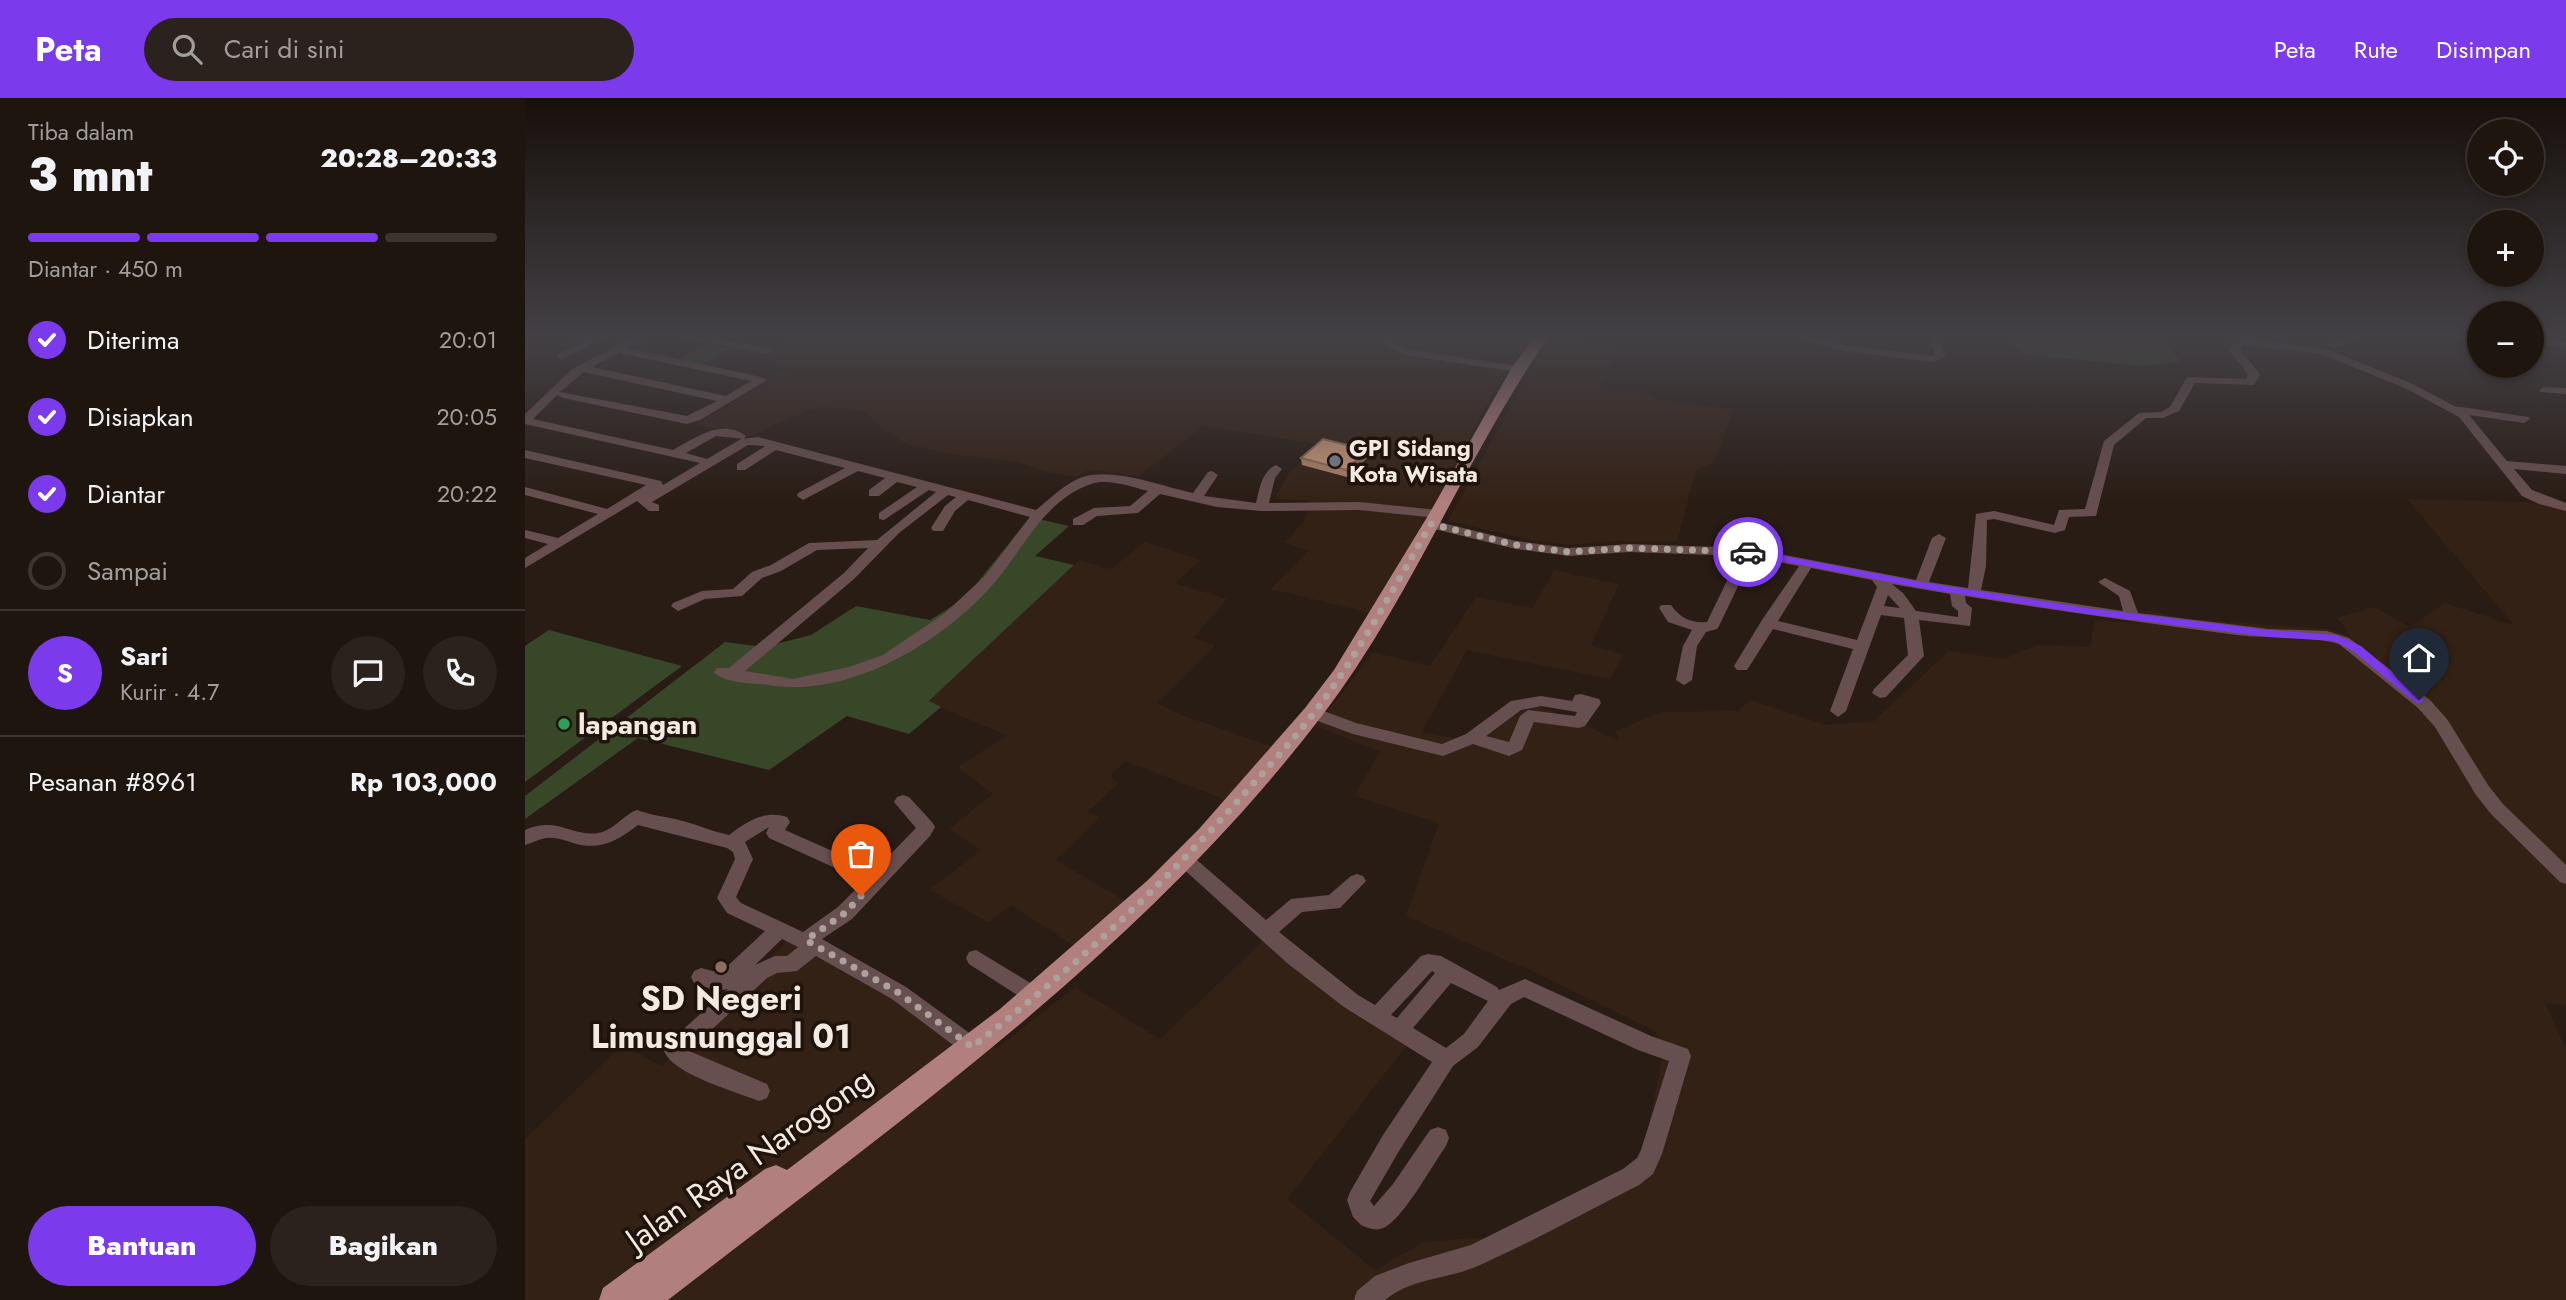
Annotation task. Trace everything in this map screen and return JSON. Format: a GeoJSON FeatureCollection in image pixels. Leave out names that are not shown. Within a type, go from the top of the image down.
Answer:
{"type":"FeatureCollection","features":[{"type":"Feature","properties":{"kind":"main road","name":"Jalan Raya Narogong"},"geometry":{"type":"LineString","coordinates":[[615,1300],[743,1203],[972,1047],[1035,996],[1147,896],[1184,859],[1313,713],[1347,665],[1434,519],[1506,391]]}},
{"type":"Feature","properties":{"kind":"main road","name":"Jalan Raya Narogong"},"geometry":{"type":"LineString","coordinates":[[642,1300],[926,1080]]}},
{"type":"Feature","properties":{"kind":"street"},"geometry":{"type":"LineString","coordinates":[[558,391],[531,422],[701,460]]}},
{"type":"Feature","properties":{"kind":"street"},"geometry":{"type":"LineString","coordinates":[[567,391],[559,399],[683,421],[696,418],[743,391]]}},
{"type":"Feature","properties":{"kind":"street"},"geometry":{"type":"LineString","coordinates":[[687,391],[729,400]]}},
{"type":"Feature","properties":{"kind":"street"},"geometry":{"type":"LineString","coordinates":[[1974,592],[1979,566],[1982,517],[1994,515],[2055,528],[2060,527],[2064,513],[2091,513],[2108,444],[2143,415],[2168,414],[2175,409],[2185,391]]}},
{"type":"Feature","properties":{"kind":"street"},"geometry":{"type":"LineString","coordinates":[[2419,391],[2463,415],[2531,495],[2566,506]]}},
{"type":"Feature","properties":{"kind":"street"},"geometry":{"type":"LineString","coordinates":[[2452,408],[2524,419]]}},
{"type":"Feature","properties":{"kind":"street"},"geometry":{"type":"LineString","coordinates":[[525,564],[740,436],[715,432],[675,454]]}},
{"type":"Feature","properties":{"kind":"street"},"geometry":{"type":"LineString","coordinates":[[654,508],[643,502],[745,442],[763,441],[1038,515]]}},
{"type":"Feature","properties":{"kind":"street"},"geometry":{"type":"LineString","coordinates":[[741,467],[775,445]]}},
{"type":"Feature","properties":{"kind":"street"},"geometry":{"type":"LineString","coordinates":[[525,454],[657,484]]}},
{"type":"Feature","properties":{"kind":"street"},"geometry":{"type":"LineString","coordinates":[[2504,464],[2566,470]]}},
{"type":"Feature","properties":{"kind":"street"},"geometry":{"type":"LineString","coordinates":[[803,496],[858,466]]}},
{"type":"Feature","properties":{"kind":"street"},"geometry":{"type":"LineString","coordinates":[[1261,507],[1269,477],[1276,469]]}},
{"type":"Feature","properties":{"kind":"street"},"geometry":{"type":"LineString","coordinates":[[1196,498],[1212,475]]}},
{"type":"Feature","properties":{"kind":"street"},"geometry":{"type":"LineString","coordinates":[[874,493],[894,478]]}},
{"type":"Feature","properties":{"kind":"street"},"geometry":{"type":"LineString","coordinates":[[945,491],[879,544],[849,576],[726,673],[793,684],[852,672],[888,659],[950,616],[990,579],[1038,515],[1069,490],[1091,479],[1119,480],[1196,498],[1261,507],[1359,506],[1434,519],[1516,545],[1569,552],[1630,548],[1748,552],[1921,585],[2132,617],[2269,634],[2327,636],[2350,643],[2424,704],[2441,723],[2482,790],[2497,809],[2566,877]]}},
{"type":"Feature","properties":{"kind":"street"},"geometry":{"type":"LineString","coordinates":[[884,516],[926,486]]}},
{"type":"Feature","properties":{"kind":"street"},"geometry":{"type":"LineString","coordinates":[[1078,522],[1094,512],[1133,510],[1158,489]]}},
{"type":"Feature","properties":{"kind":"street"},"geometry":{"type":"LineString","coordinates":[[525,491],[609,513]]}},
{"type":"Feature","properties":{"kind":"street"},"geometry":{"type":"LineString","coordinates":[[938,528],[950,509],[965,496]]}},
{"type":"Feature","properties":{"kind":"street"},"geometry":{"type":"LineString","coordinates":[[525,534],[560,543]]}},
{"type":"Feature","properties":{"kind":"street"},"geometry":{"type":"LineString","coordinates":[[1921,585],[1940,538]]}},
{"type":"Feature","properties":{"kind":"street"},"geometry":{"type":"LineString","coordinates":[[678,606],[702,595],[737,593],[757,575],[776,568],[814,546],[879,544]]}},
{"type":"Feature","properties":{"kind":"street"},"geometry":{"type":"LineString","coordinates":[[1666,608],[1673,620],[1701,628],[1714,625],[1748,552]]}},
{"type":"Feature","properties":{"kind":"street"},"geometry":{"type":"LineString","coordinates":[[1742,666],[1807,564]]}},
{"type":"Feature","properties":{"kind":"street"},"geometry":{"type":"LineString","coordinates":[[1867,574],[1898,594],[1908,607],[1916,656],[1880,693]]}},
{"type":"Feature","properties":{"kind":"street"},"geometry":{"type":"LineString","coordinates":[[2105,582],[2125,594],[2132,617]]}},
{"type":"Feature","properties":{"kind":"street"},"geometry":{"type":"LineString","coordinates":[[1838,711],[1860,646],[1885,585]]}},
{"type":"Feature","properties":{"kind":"street"},"geometry":{"type":"LineString","coordinates":[[1875,609],[1965,623],[1965,608],[1959,606],[1957,590]]}},
{"type":"Feature","properties":{"kind":"street"},"geometry":{"type":"LineString","coordinates":[[1767,623],[1860,646]]}},
{"type":"Feature","properties":{"kind":"street"},"geometry":{"type":"LineString","coordinates":[[1684,680],[1690,646],[1701,628]]}},
{"type":"Feature","properties":{"kind":"street"},"geometry":{"type":"LineString","coordinates":[[1313,713],[1353,727],[1443,750],[1472,738],[1517,705],[1541,701],[1577,707],[1581,699],[1594,704],[1579,722],[1528,716],[1516,746],[1509,750],[1472,738]]}},
{"type":"Feature","properties":{"kind":"street"},"geometry":{"type":"LineString","coordinates":[[759,1091],[685,1060],[674,1051],[760,972],[775,964],[790,965],[845,913],[926,827],[903,802]]}},
{"type":"Feature","properties":{"kind":"street"},"geometry":{"type":"LineString","coordinates":[[525,838],[551,830],[594,840],[604,838],[636,817],[650,823],[675,826],[701,836],[732,842],[740,848],[744,859],[726,898],[734,908],[811,943],[899,993],[972,1047]]}},
{"type":"Feature","properties":{"kind":"street"},"geometry":{"type":"LineString","coordinates":[[732,842],[765,821],[775,819],[781,822],[775,833],[877,880]]}},
{"type":"Feature","properties":{"kind":"street"},"geometry":{"type":"LineString","coordinates":[[1184,859],[1266,932],[1351,1001],[1446,1059]]}},
{"type":"Feature","properties":{"kind":"street"},"geometry":{"type":"LineString","coordinates":[[1266,932],[1299,904],[1309,906],[1319,901],[1333,903],[1357,881]]}},
{"type":"Feature","properties":{"kind":"street"},"geometry":{"type":"LineString","coordinates":[[701,977],[717,982],[725,981],[780,929]]}},
{"type":"Feature","properties":{"kind":"street"},"geometry":{"type":"LineString","coordinates":[[976,958],[1035,996]]}},
{"type":"Feature","properties":{"kind":"street"},"geometry":{"type":"LineString","coordinates":[[1376,1017],[1428,962],[1434,962],[1490,993]]}},
{"type":"Feature","properties":{"kind":"street"},"geometry":{"type":"LineString","coordinates":[[1399,1030],[1448,972]]}},
{"type":"Feature","properties":{"kind":"street"},"geometry":{"type":"LineString","coordinates":[[1366,1300],[1384,1285],[1474,1256],[1632,1177],[1645,1166],[1651,1154],[1681,1056],[1645,1043],[1525,988],[1512,989],[1501,997],[1479,1035],[1459,1053],[1446,1059],[1391,1143],[1358,1200],[1360,1209],[1369,1217],[1379,1218],[1401,1192],[1438,1138]]}},
{"type":"Feature","properties":{"kind":"shaded area"},"geometry":{"type":"Polygon","coordinates":[[[752,391],[1494,391],[1428,516],[1370,613],[1271,589],[1308,551],[1285,542],[1305,519],[1310,501],[1274,499],[1289,473],[1318,444],[1203,426],[1139,476],[1088,470],[1077,477],[1047,472],[1015,461],[956,455],[906,444],[883,429],[865,411],[824,407],[812,409],[747,437],[695,425],[752,391]]]}},
{"type":"Feature","properties":{"kind":"shaded area"},"geometry":{"type":"Polygon","coordinates":[[[1519,391],[1643,391],[1657,400],[1733,409],[1714,463],[1696,470],[1677,542],[1614,541],[1570,545],[1531,540],[1448,521],[1519,391]]]}},
{"type":"Feature","properties":{"kind":"shaded area"},"geometry":{"type":"Polygon","coordinates":[[[2407,499],[2529,502],[2566,509],[2566,1005],[2545,1003],[2566,1049],[2566,1300],[525,1300],[525,1139],[622,1045],[662,1066],[788,940],[985,1045],[997,1048],[1075,987],[1160,1039],[1276,928],[1357,1002],[1415,1035],[1287,1199],[1375,1270],[1424,1242],[1488,1237],[1617,1177],[1643,1155],[1663,1053],[1655,1031],[1534,972],[1406,916],[1439,823],[1354,796],[1380,752],[1317,726],[1373,652],[1430,666],[1476,597],[1533,608],[1554,570],[1619,584],[1591,646],[1624,654],[1610,679],[1467,650],[1422,732],[1473,742],[1525,700],[1618,740],[1616,731],[1661,712],[1737,711],[1751,700],[1826,725],[1874,721],[1949,651],[2004,659],[2037,645],[2090,647],[2095,621],[2141,623],[2146,610],[2187,619],[2330,629],[2349,636],[2348,629],[2337,618],[2374,607],[2409,627],[2445,603],[2514,625],[2407,499]]]}},
{"type":"Feature","properties":{"kind":"shaded area"},"geometry":{"type":"Polygon","coordinates":[[[1145,542],[1201,560],[1175,583],[1227,599],[1193,638],[1215,645],[1157,703],[1176,713],[1271,746],[1226,800],[1125,761],[1110,776],[1119,783],[1088,812],[1099,817],[1056,860],[1127,902],[1076,947],[1011,905],[989,922],[929,890],[981,850],[949,829],[993,794],[958,767],[1007,735],[928,702],[1080,560],[1111,569],[1145,542]]]}},
{"type":"Feature","properties":{"kind":"green space"},"geometry":{"type":"Polygon","coordinates":[[[1030,517],[1069,526],[1035,556],[1074,565],[929,701],[941,707],[909,734],[847,716],[769,770],[638,738],[525,819],[525,796],[725,642],[764,647],[811,635],[856,606],[930,620],[965,598],[1030,517]]]}},
{"type":"Feature","properties":{"kind":"green space","name":"lapangan"},"geometry":{"type":"Polygon","coordinates":[[[549,630],[682,666],[525,782],[525,646],[549,630]]]}},
{"type":"Feature","properties":{"kind":"building","name":"GPI Sidang Kota Wisata"},"geometry":{"type":"Polygon","coordinates":[[[1323,439],[1367,450],[1346,470],[1301,458],[1323,439]]]}},
{"type":"Feature","properties":{"kind":"way so far"},"geometry":{"type":"LineString","coordinates":[[861,896],[845,913],[806,940],[899,993],[972,1047],[1010,1018],[1157,887],[1257,780],[1341,675],[1431,524],[1516,545],[1569,552],[1630,548],[1748,552]]}},
{"type":"Feature","properties":{"kind":"place","name":"GPI Sidang Kota Wisata"},"geometry":{"type":"Point","coordinates":[1335,461]}},
{"type":"Feature","properties":{"kind":"place","name":"lapangan"},"geometry":{"type":"Point","coordinates":[564,724]}},
{"type":"Feature","properties":{"kind":"place","name":"SD Negeri Limusnunggal 01"},"geometry":{"type":"Point","coordinates":[721,967]}},
{"type":"Feature","properties":{"kind":"route"},"geometry":{"type":"LineString","coordinates":[[1748,552],[1921,585],[2087,611],[2269,634],[2327,636],[2344,640],[2357,648],[2419,700]]}}]}
